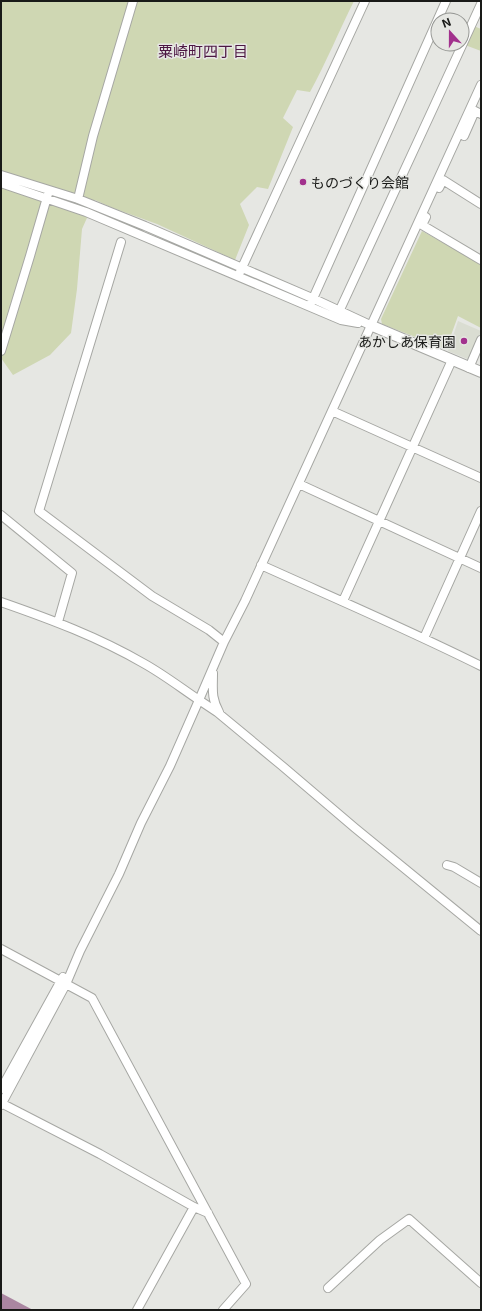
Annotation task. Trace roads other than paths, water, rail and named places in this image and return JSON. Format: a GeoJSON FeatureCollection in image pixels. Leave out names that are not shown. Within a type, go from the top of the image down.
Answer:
{"type":"FeatureCollection","features":[{"type":"Feature","properties":{"kind":"main road"},"geometry":{"type":"LineString","coordinates":[[370,325],[481,372]]}},
{"type":"Feature","properties":{"kind":"street"},"geometry":{"type":"LineString","coordinates":[[78,199],[93,136],[133,1]]}},
{"type":"Feature","properties":{"kind":"street"},"geometry":{"type":"LineString","coordinates":[[240,272],[365,1]]}},
{"type":"Feature","properties":{"kind":"street"},"geometry":{"type":"LineString","coordinates":[[309,306],[446,1]]}},
{"type":"Feature","properties":{"kind":"street"},"geometry":{"type":"LineString","coordinates":[[338,315],[381,225],[408,161],[481,4]]}},
{"type":"Feature","properties":{"kind":"street"},"geometry":{"type":"LineString","coordinates":[[208,1212],[194,1207],[100,1154],[1,1104],[119,874],[140,823],[170,766],[214,669],[224,642],[245,601],[299,484],[370,325],[481,85]]}},
{"type":"Feature","properties":{"kind":"street"},"geometry":{"type":"LineString","coordinates":[[481,114],[475,111],[422,224],[481,260]]}},
{"type":"Feature","properties":{"kind":"street"},"geometry":{"type":"LineString","coordinates":[[1,175],[48,194],[86,212],[240,272],[312,298],[338,315]]}},
{"type":"Feature","properties":{"kind":"street"},"geometry":{"type":"LineString","coordinates":[[443,180],[481,204]]}},
{"type":"Feature","properties":{"kind":"street"},"geometry":{"type":"LineString","coordinates":[[1,183],[48,194],[78,199],[145,226],[309,306],[370,325]]}},
{"type":"Feature","properties":{"kind":"street"},"geometry":{"type":"LineString","coordinates":[[1,351],[48,194]]}},
{"type":"Feature","properties":{"kind":"street"},"geometry":{"type":"LineString","coordinates":[[121,242],[39,511],[152,596],[209,630],[224,642]]}},
{"type":"Feature","properties":{"kind":"street"},"geometry":{"type":"LineString","coordinates":[[469,368],[481,340]]}},
{"type":"Feature","properties":{"kind":"street"},"geometry":{"type":"LineString","coordinates":[[343,601],[452,360]]}},
{"type":"Feature","properties":{"kind":"street"},"geometry":{"type":"LineString","coordinates":[[332,411],[481,478]]}},
{"type":"Feature","properties":{"kind":"street"},"geometry":{"type":"LineString","coordinates":[[299,484],[481,568]]}},
{"type":"Feature","properties":{"kind":"street"},"geometry":{"type":"LineString","coordinates":[[424,638],[481,511]]}},
{"type":"Feature","properties":{"kind":"street"},"geometry":{"type":"LineString","coordinates":[[1,515],[72,573],[58,622]]}},
{"type":"Feature","properties":{"kind":"street"},"geometry":{"type":"LineString","coordinates":[[261,565],[424,638],[481,666]]}},
{"type":"Feature","properties":{"kind":"street"},"geometry":{"type":"LineString","coordinates":[[1,602],[58,622],[144,663],[199,700],[220,715],[481,931]]}},
{"type":"Feature","properties":{"kind":"street"},"geometry":{"type":"LineString","coordinates":[[214,669],[212,695],[214,704],[220,715]]}},
{"type":"Feature","properties":{"kind":"street"},"geometry":{"type":"LineString","coordinates":[[447,865],[454,867],[481,883]]}},
{"type":"Feature","properties":{"kind":"street"},"geometry":{"type":"LineString","coordinates":[[1,949],[92,998],[246,1284],[223,1310]]}},
{"type":"Feature","properties":{"kind":"street"},"geometry":{"type":"LineString","coordinates":[[1,1089],[63,983]]}},
{"type":"Feature","properties":{"kind":"street"},"geometry":{"type":"LineString","coordinates":[[137,1310],[194,1207]]}},
{"type":"Feature","properties":{"kind":"street"},"geometry":{"type":"LineString","coordinates":[[328,1288],[380,1240],[409,1219],[481,1283]]}},
{"type":"Feature","properties":{"kind":"place","name":"ものづくり会館"},"geometry":{"type":"Point","coordinates":[303,182]}},
{"type":"Feature","properties":{"kind":"place","name":"あかしあ保育園"},"geometry":{"type":"Point","coordinates":[464,341]}},
{"type":"Feature","properties":{"kind":"district","name":"粟崎町四丁目"},"geometry":{"type":"Point","coordinates":[203,51]}}]}
